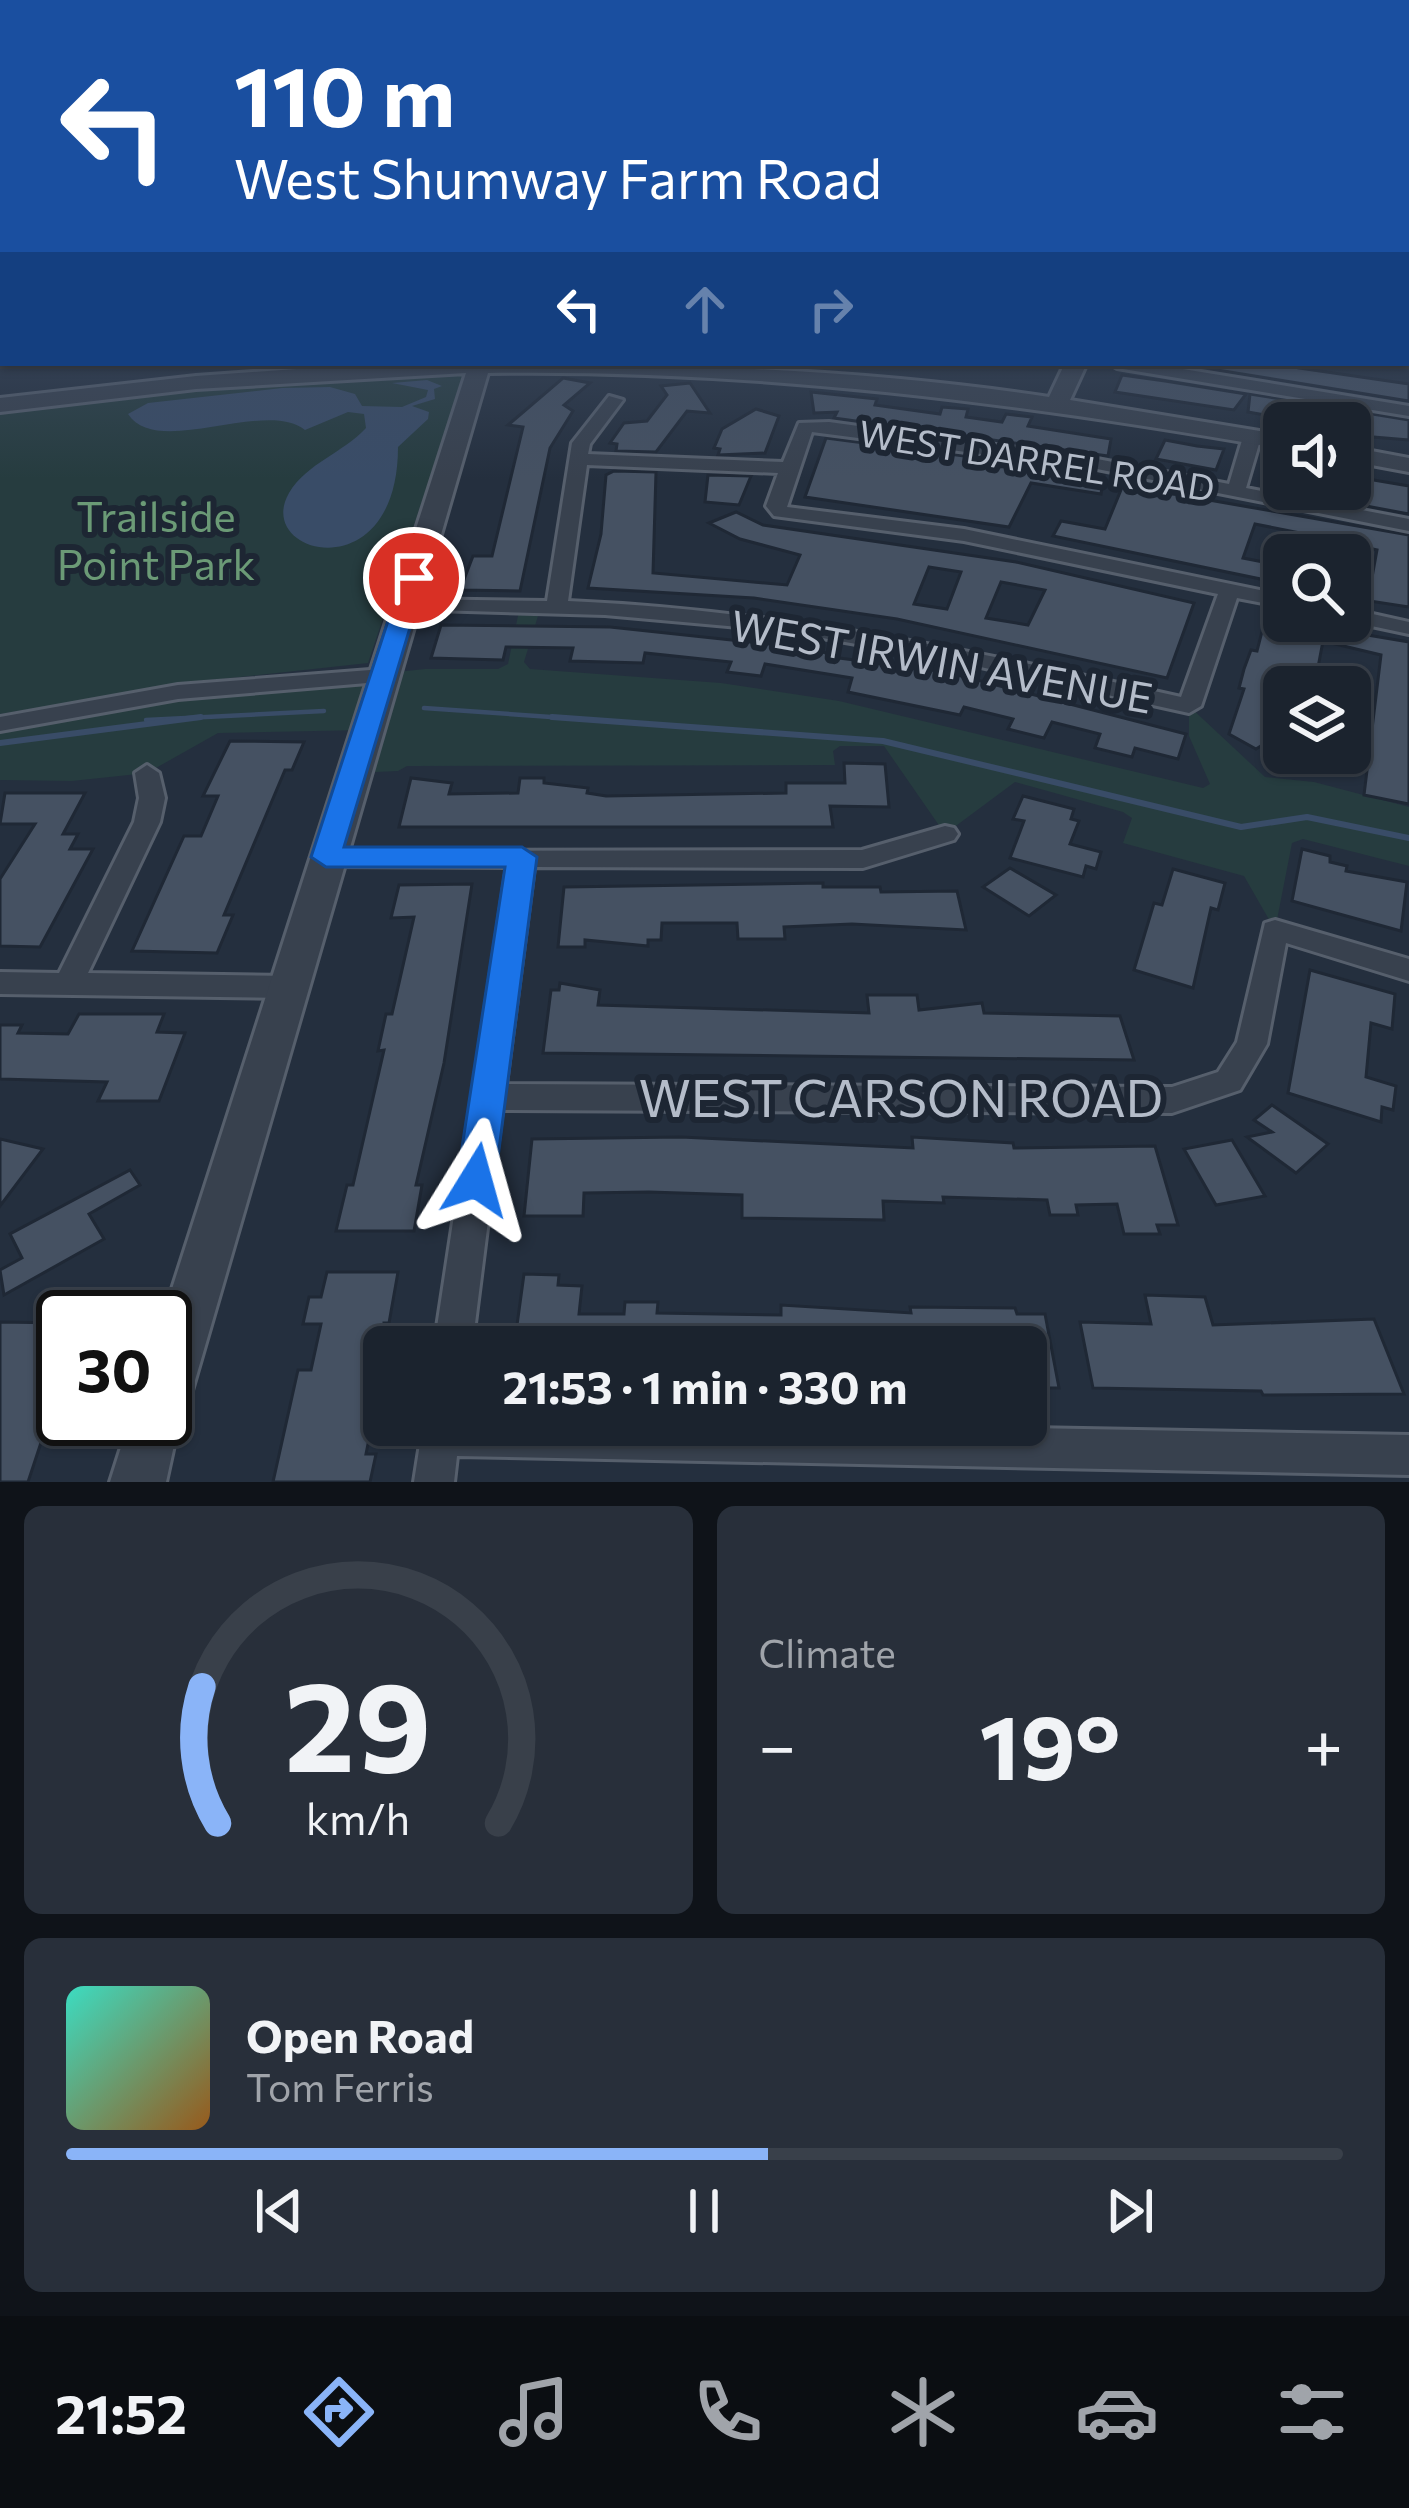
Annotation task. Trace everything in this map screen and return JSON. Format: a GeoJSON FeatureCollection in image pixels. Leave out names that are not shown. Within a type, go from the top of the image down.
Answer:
{"type":"FeatureCollection","features":[{"type":"Feature","properties":{"kind":"street"},"geometry":{"type":"LineString","coordinates":[[0,405],[233,379],[479,366],[192,1305]]}},
{"type":"Feature","properties":{"kind":"street"},"geometry":{"type":"LineString","coordinates":[[660,366],[834,378],[1057,404],[1263,438]]}},
{"type":"Feature","properties":{"kind":"street"},"geometry":{"type":"LineString","coordinates":[[1057,404],[1075,366]]}},
{"type":"Feature","properties":{"kind":"street"},"geometry":{"type":"LineString","coordinates":[[1156,366],[1195,369],[1409,411]]}},
{"type":"Feature","properties":{"kind":"street"},"geometry":{"type":"LineString","coordinates":[[556,605],[578,459],[588,431],[615,400]]}},
{"type":"Feature","properties":{"kind":"street","name":"WEST DARREL ROAD"},"geometry":{"type":"LineString","coordinates":[[790,468],[805,427],[985,446],[1409,525]]}},
{"type":"Feature","properties":{"kind":"street"},"geometry":{"type":"LineString","coordinates":[[1236,491],[1252,436]]}},
{"type":"Feature","properties":{"kind":"street"},"geometry":{"type":"LineString","coordinates":[[1371,458],[1409,464]]}},
{"type":"Feature","properties":{"kind":"street"},"geometry":{"type":"LineString","coordinates":[[578,459],[790,468],[775,506],[781,512],[964,535],[1263,596]]}},
{"type":"Feature","properties":{"kind":"street","name":"WEST IRWIN AVENUE"},"geometry":{"type":"LineString","coordinates":[[406,605],[556,605],[725,618],[851,635],[1189,706],[1230,589]]}},
{"type":"Feature","properties":{"kind":"street"},"geometry":{"type":"LineString","coordinates":[[1371,620],[1409,628]]}},
{"type":"Feature","properties":{"kind":"street"},"geometry":{"type":"LineString","coordinates":[[0,724],[200,689],[383,676]]}},
{"type":"Feature","properties":{"kind":"street"},"geometry":{"type":"LineString","coordinates":[[68,984],[147,822],[152,798],[147,773]]}},
{"type":"Feature","properties":{"kind":"street"},"geometry":{"type":"LineString","coordinates":[[326,857],[863,859],[945,834]]}},
{"type":"Feature","properties":{"kind":"street"},"geometry":{"type":"LineString","coordinates":[[456,1326],[522,857]]}},
{"type":"Feature","properties":{"kind":"street","name":"WEST CARSON ROAD"},"geometry":{"type":"LineString","coordinates":[[488,1097],[1172,1100],[1229,1081],[1252,1044],[1275,930],[1409,970]]}},
{"type":"Feature","properties":{"kind":"street"},"geometry":{"type":"LineString","coordinates":[[0,983],[288,987]]}},
{"type":"Feature","properties":{"kind":"street"},"geometry":{"type":"LineString","coordinates":[[138,1482],[149,1446]]}},
{"type":"Feature","properties":{"kind":"street"},"geometry":{"type":"LineString","coordinates":[[434,1482],[439,1446]]}},
{"type":"Feature","properties":{"kind":"street"},"geometry":{"type":"LineString","coordinates":[[1046,1446],[1409,1455]]}},
{"type":"Feature","properties":{"kind":"green space","name":"Trailside Point Park"},"geometry":{"type":"Polygon","coordinates":[[[458,372],[464,376],[368,663],[203,681],[0,714],[0,411],[198,387],[458,372]]]}},
{"type":"Feature","properties":{"kind":"green space"},"geometry":{"type":"Polygon","coordinates":[[[520,606],[541,606],[524,662],[530,669],[721,683],[839,701],[1203,788],[1210,784],[1189,736],[1189,706],[1265,777],[1314,782],[1409,807],[1409,866],[1303,839],[1292,843],[1275,930],[1244,876],[1123,843],[1132,818],[1123,812],[1015,782],[945,834],[884,746],[840,746],[833,751],[835,765],[407,766],[398,771],[353,773],[365,730],[218,733],[147,773],[72,781],[0,780],[0,724],[100,704],[425,669],[498,669],[508,664],[520,606]]]}},
{"type":"Feature","properties":{"kind":"water"},"geometry":{"type":"Polygon","coordinates":[[[427,380],[442,386],[434,389],[435,399],[412,406],[429,412],[428,419],[398,447],[392,493],[376,524],[354,542],[330,548],[308,544],[291,532],[283,515],[297,483],[366,428],[364,414],[348,412],[305,430],[265,420],[162,431],[142,426],[128,414],[148,403],[282,388],[330,387],[355,394],[362,406],[402,407],[426,397],[428,390],[392,383],[427,380]]]}},
{"type":"Feature","properties":{"kind":"building"},"geometry":{"type":"Polygon","coordinates":[[[1299,366],[1409,384],[1409,401],[1211,369],[1299,366]]]}},
{"type":"Feature","properties":{"kind":"building"},"geometry":{"type":"Polygon","coordinates":[[[1122,375],[1246,394],[1234,410],[1115,392],[1122,375]]]}},
{"type":"Feature","properties":{"kind":"building"},"geometry":{"type":"Polygon","coordinates":[[[563,378],[590,383],[564,405],[573,411],[550,448],[520,591],[460,590],[473,556],[492,556],[523,427],[508,425],[563,378]]]}},
{"type":"Feature","properties":{"kind":"building"},"geometry":{"type":"Polygon","coordinates":[[[690,383],[710,413],[687,411],[656,452],[616,451],[617,444],[610,443],[624,423],[647,421],[667,395],[661,386],[690,383]]]}},
{"type":"Feature","properties":{"kind":"building"},"geometry":{"type":"Polygon","coordinates":[[[811,392],[877,399],[875,405],[940,414],[942,407],[968,409],[966,417],[1002,422],[1006,414],[1032,417],[1028,426],[1111,439],[1108,456],[834,418],[837,412],[814,413],[811,392]]]}},
{"type":"Feature","properties":{"kind":"building"},"geometry":{"type":"Polygon","coordinates":[[[1250,394],[1299,402],[1263,402],[1263,415],[1248,412],[1250,394]]]}},
{"type":"Feature","properties":{"kind":"building"},"geometry":{"type":"Polygon","coordinates":[[[756,409],[779,416],[765,453],[718,455],[720,449],[714,448],[722,429],[756,409]]]}},
{"type":"Feature","properties":{"kind":"building"},"geometry":{"type":"Polygon","coordinates":[[[1371,414],[1409,420],[1409,440],[1371,437],[1371,414]]]}},
{"type":"Feature","properties":{"kind":"building"},"geometry":{"type":"Polygon","coordinates":[[[826,438],[1096,473],[1104,475],[1101,494],[1031,483],[1009,527],[805,497],[826,438]]]}},
{"type":"Feature","properties":{"kind":"building"},"geometry":{"type":"Polygon","coordinates":[[[1165,440],[1224,449],[1216,470],[1156,459],[1165,440]]]}},
{"type":"Feature","properties":{"kind":"building"},"geometry":{"type":"Polygon","coordinates":[[[656,472],[653,573],[787,585],[800,555],[740,539],[709,523],[736,512],[763,525],[1016,562],[1194,603],[1167,678],[897,619],[754,598],[588,588],[601,534],[606,475],[656,472]],[[929,567],[914,604],[947,609],[961,572],[929,567]],[[1001,582],[986,618],[1028,625],[1045,590],[1001,582]]]}},
{"type":"Feature","properties":{"kind":"building"},"geometry":{"type":"Polygon","coordinates":[[[708,475],[751,476],[739,505],[705,502],[708,475]]]}},
{"type":"Feature","properties":{"kind":"building"},"geometry":{"type":"Polygon","coordinates":[[[1371,480],[1409,486],[1409,514],[1371,507],[1371,480]]]}},
{"type":"Feature","properties":{"kind":"building"},"geometry":{"type":"Polygon","coordinates":[[[1123,485],[1409,535],[1409,607],[1371,601],[1377,550],[1371,549],[1371,534],[1302,534],[1255,524],[1243,558],[1263,562],[1263,580],[1053,536],[1061,521],[1105,529],[1123,485]]]}},
{"type":"Feature","properties":{"kind":"building"},"geometry":{"type":"Polygon","coordinates":[[[441,625],[610,627],[815,649],[839,658],[946,672],[1186,734],[1178,759],[1135,748],[1132,757],[1095,748],[1100,734],[1052,722],[1044,738],[1008,729],[1013,719],[964,707],[960,715],[848,692],[852,678],[765,664],[761,676],[727,672],[731,662],[645,653],[643,663],[570,661],[573,648],[506,647],[503,660],[431,658],[441,625]]]}},
{"type":"Feature","properties":{"kind":"building"},"geometry":{"type":"Polygon","coordinates":[[[1263,628],[1263,642],[1323,642],[1318,666],[1263,666],[1263,745],[1256,749],[1229,734],[1244,689],[1239,688],[1244,669],[1251,650],[1257,651],[1263,628]]]}},
{"type":"Feature","properties":{"kind":"building"},"geometry":{"type":"Polygon","coordinates":[[[1371,636],[1409,642],[1409,804],[1364,795],[1367,774],[1371,774],[1381,655],[1327,642],[1371,642],[1371,636]]]}},
{"type":"Feature","properties":{"kind":"building"},"geometry":{"type":"Polygon","coordinates":[[[230,741],[304,742],[292,770],[285,770],[224,915],[233,915],[217,953],[132,951],[184,836],[201,836],[218,796],[203,796],[230,741]]]}},
{"type":"Feature","properties":{"kind":"building"},"geometry":{"type":"Polygon","coordinates":[[[844,763],[885,764],[889,807],[830,806],[833,827],[399,827],[411,778],[452,783],[449,794],[518,793],[520,778],[544,778],[544,783],[588,788],[587,793],[606,796],[786,793],[786,783],[845,783],[844,763]]]}},
{"type":"Feature","properties":{"kind":"building"},"geometry":{"type":"Polygon","coordinates":[[[5,793],[85,793],[63,834],[78,834],[70,849],[93,849],[40,947],[0,946],[0,879],[35,824],[0,824],[5,793]]]}},
{"type":"Feature","properties":{"kind":"building"},"geometry":{"type":"Polygon","coordinates":[[[1023,796],[1074,809],[1071,819],[1079,821],[1070,844],[1101,852],[1096,869],[1086,866],[1083,877],[1010,858],[1024,821],[1013,819],[1023,796]]]}},
{"type":"Feature","properties":{"kind":"building"},"geometry":{"type":"Polygon","coordinates":[[[1302,849],[1330,856],[1330,862],[1347,866],[1346,871],[1407,882],[1401,931],[1292,901],[1302,849]]]}},
{"type":"Feature","properties":{"kind":"building"},"geometry":{"type":"Polygon","coordinates":[[[1010,868],[1056,895],[1029,916],[983,887],[1010,868]]]}},
{"type":"Feature","properties":{"kind":"building"},"geometry":{"type":"Polygon","coordinates":[[[1173,869],[1225,883],[1218,910],[1211,908],[1193,988],[1134,970],[1154,903],[1162,905],[1173,869]]]}},
{"type":"Feature","properties":{"kind":"building"},"geometry":{"type":"Polygon","coordinates":[[[823,883],[823,887],[880,887],[881,892],[957,891],[966,930],[852,924],[784,927],[785,939],[738,939],[737,923],[662,923],[661,940],[648,940],[648,946],[585,940],[585,947],[558,947],[564,887],[823,883]]]}},
{"type":"Feature","properties":{"kind":"building"},"geometry":{"type":"Polygon","coordinates":[[[472,884],[444,1063],[416,1185],[422,1185],[414,1231],[336,1231],[347,1185],[353,1185],[384,1050],[378,1051],[386,1014],[392,1014],[414,917],[391,918],[399,885],[472,884]]]}},
{"type":"Feature","properties":{"kind":"building"},"geometry":{"type":"Polygon","coordinates":[[[1310,970],[1395,994],[1392,1029],[1371,1023],[1366,1077],[1396,1086],[1393,1110],[1382,1107],[1381,1122],[1288,1093],[1310,970]]]}},
{"type":"Feature","properties":{"kind":"building"},"geometry":{"type":"Polygon","coordinates":[[[560,983],[600,990],[598,1005],[869,1013],[867,995],[917,995],[919,1010],[982,1003],[984,1013],[1120,1016],[1134,1060],[543,1053],[551,990],[559,990],[560,983]]]}},
{"type":"Feature","properties":{"kind":"building"},"geometry":{"type":"Polygon","coordinates":[[[79,1014],[164,1014],[157,1032],[185,1033],[159,1101],[98,1101],[107,1082],[0,1079],[0,1025],[22,1025],[18,1033],[68,1034],[79,1014]]]}},
{"type":"Feature","properties":{"kind":"building"},"geometry":{"type":"Polygon","coordinates":[[[1272,1105],[1328,1144],[1296,1173],[1247,1137],[1272,1132],[1254,1120],[1272,1105]]]}},
{"type":"Feature","properties":{"kind":"building"},"geometry":{"type":"Polygon","coordinates":[[[681,1137],[913,1148],[912,1137],[1013,1143],[1014,1148],[1155,1146],[1178,1225],[1157,1225],[1160,1234],[1124,1234],[1117,1204],[1076,1205],[1078,1215],[1050,1215],[1047,1200],[943,1197],[944,1203],[883,1201],[884,1220],[742,1218],[742,1195],[649,1192],[584,1193],[583,1216],[524,1216],[532,1139],[681,1137]]]}},
{"type":"Feature","properties":{"kind":"building"},"geometry":{"type":"Polygon","coordinates":[[[0,1139],[43,1149],[0,1206],[0,1139]]]}},
{"type":"Feature","properties":{"kind":"building"},"geometry":{"type":"Polygon","coordinates":[[[1232,1140],[1265,1196],[1216,1205],[1184,1149],[1232,1140]]]}},
{"type":"Feature","properties":{"kind":"building"},"geometry":{"type":"Polygon","coordinates":[[[130,1170],[140,1185],[89,1214],[104,1239],[4,1295],[0,1270],[22,1258],[10,1234],[130,1170]]]}},
{"type":"Feature","properties":{"kind":"building"},"geometry":{"type":"Polygon","coordinates":[[[327,1272],[398,1272],[389,1323],[363,1326],[363,1446],[368,1446],[366,1454],[376,1454],[370,1482],[273,1482],[298,1370],[311,1370],[321,1324],[303,1324],[309,1297],[321,1297],[327,1272]]]}},
{"type":"Feature","properties":{"kind":"building"},"geometry":{"type":"Polygon","coordinates":[[[524,1274],[559,1275],[558,1285],[582,1286],[579,1314],[624,1314],[625,1302],[658,1302],[657,1313],[781,1315],[781,1305],[911,1313],[910,1307],[1015,1308],[1017,1314],[1045,1314],[1059,1388],[1047,1388],[1047,1326],[517,1326],[524,1274]]]}},
{"type":"Feature","properties":{"kind":"building"},"geometry":{"type":"Polygon","coordinates":[[[1145,1295],[1205,1297],[1213,1325],[1374,1319],[1404,1394],[1263,1395],[1261,1391],[1093,1388],[1080,1322],[1151,1324],[1145,1295]]]}},
{"type":"Feature","properties":{"kind":"building"},"geometry":{"type":"Polygon","coordinates":[[[0,1322],[36,1323],[36,1446],[40,1446],[28,1482],[0,1482],[0,1322]]]}},
{"type":"Feature","properties":{"kind":"waterway"},"geometry":{"type":"LineString","coordinates":[[424,708],[570,718]]}},
{"type":"Feature","properties":{"kind":"waterway"},"geometry":{"type":"LineString","coordinates":[[198,717],[324,711]]}},
{"type":"Feature","properties":{"kind":"waterway"},"geometry":{"type":"LineString","coordinates":[[0,743],[198,717]]}},
{"type":"Feature","properties":{"kind":"waterway"},"geometry":{"type":"LineString","coordinates":[[146,720],[198,717]]}},
{"type":"Feature","properties":{"kind":"waterway"},"geometry":{"type":"LineString","coordinates":[[552,717],[570,718]]}},
{"type":"Feature","properties":{"kind":"waterway"},"geometry":{"type":"LineString","coordinates":[[570,718],[594,720]]}},
{"type":"Feature","properties":{"kind":"waterway"},"geometry":{"type":"LineString","coordinates":[[570,718],[883,741],[1241,827],[1307,817],[1409,838]]}},
{"type":"Feature","properties":{"kind":"route"},"geometry":{"type":"LineString","coordinates":[[414,578],[326,857],[522,857],[476,1180]]}}]}
